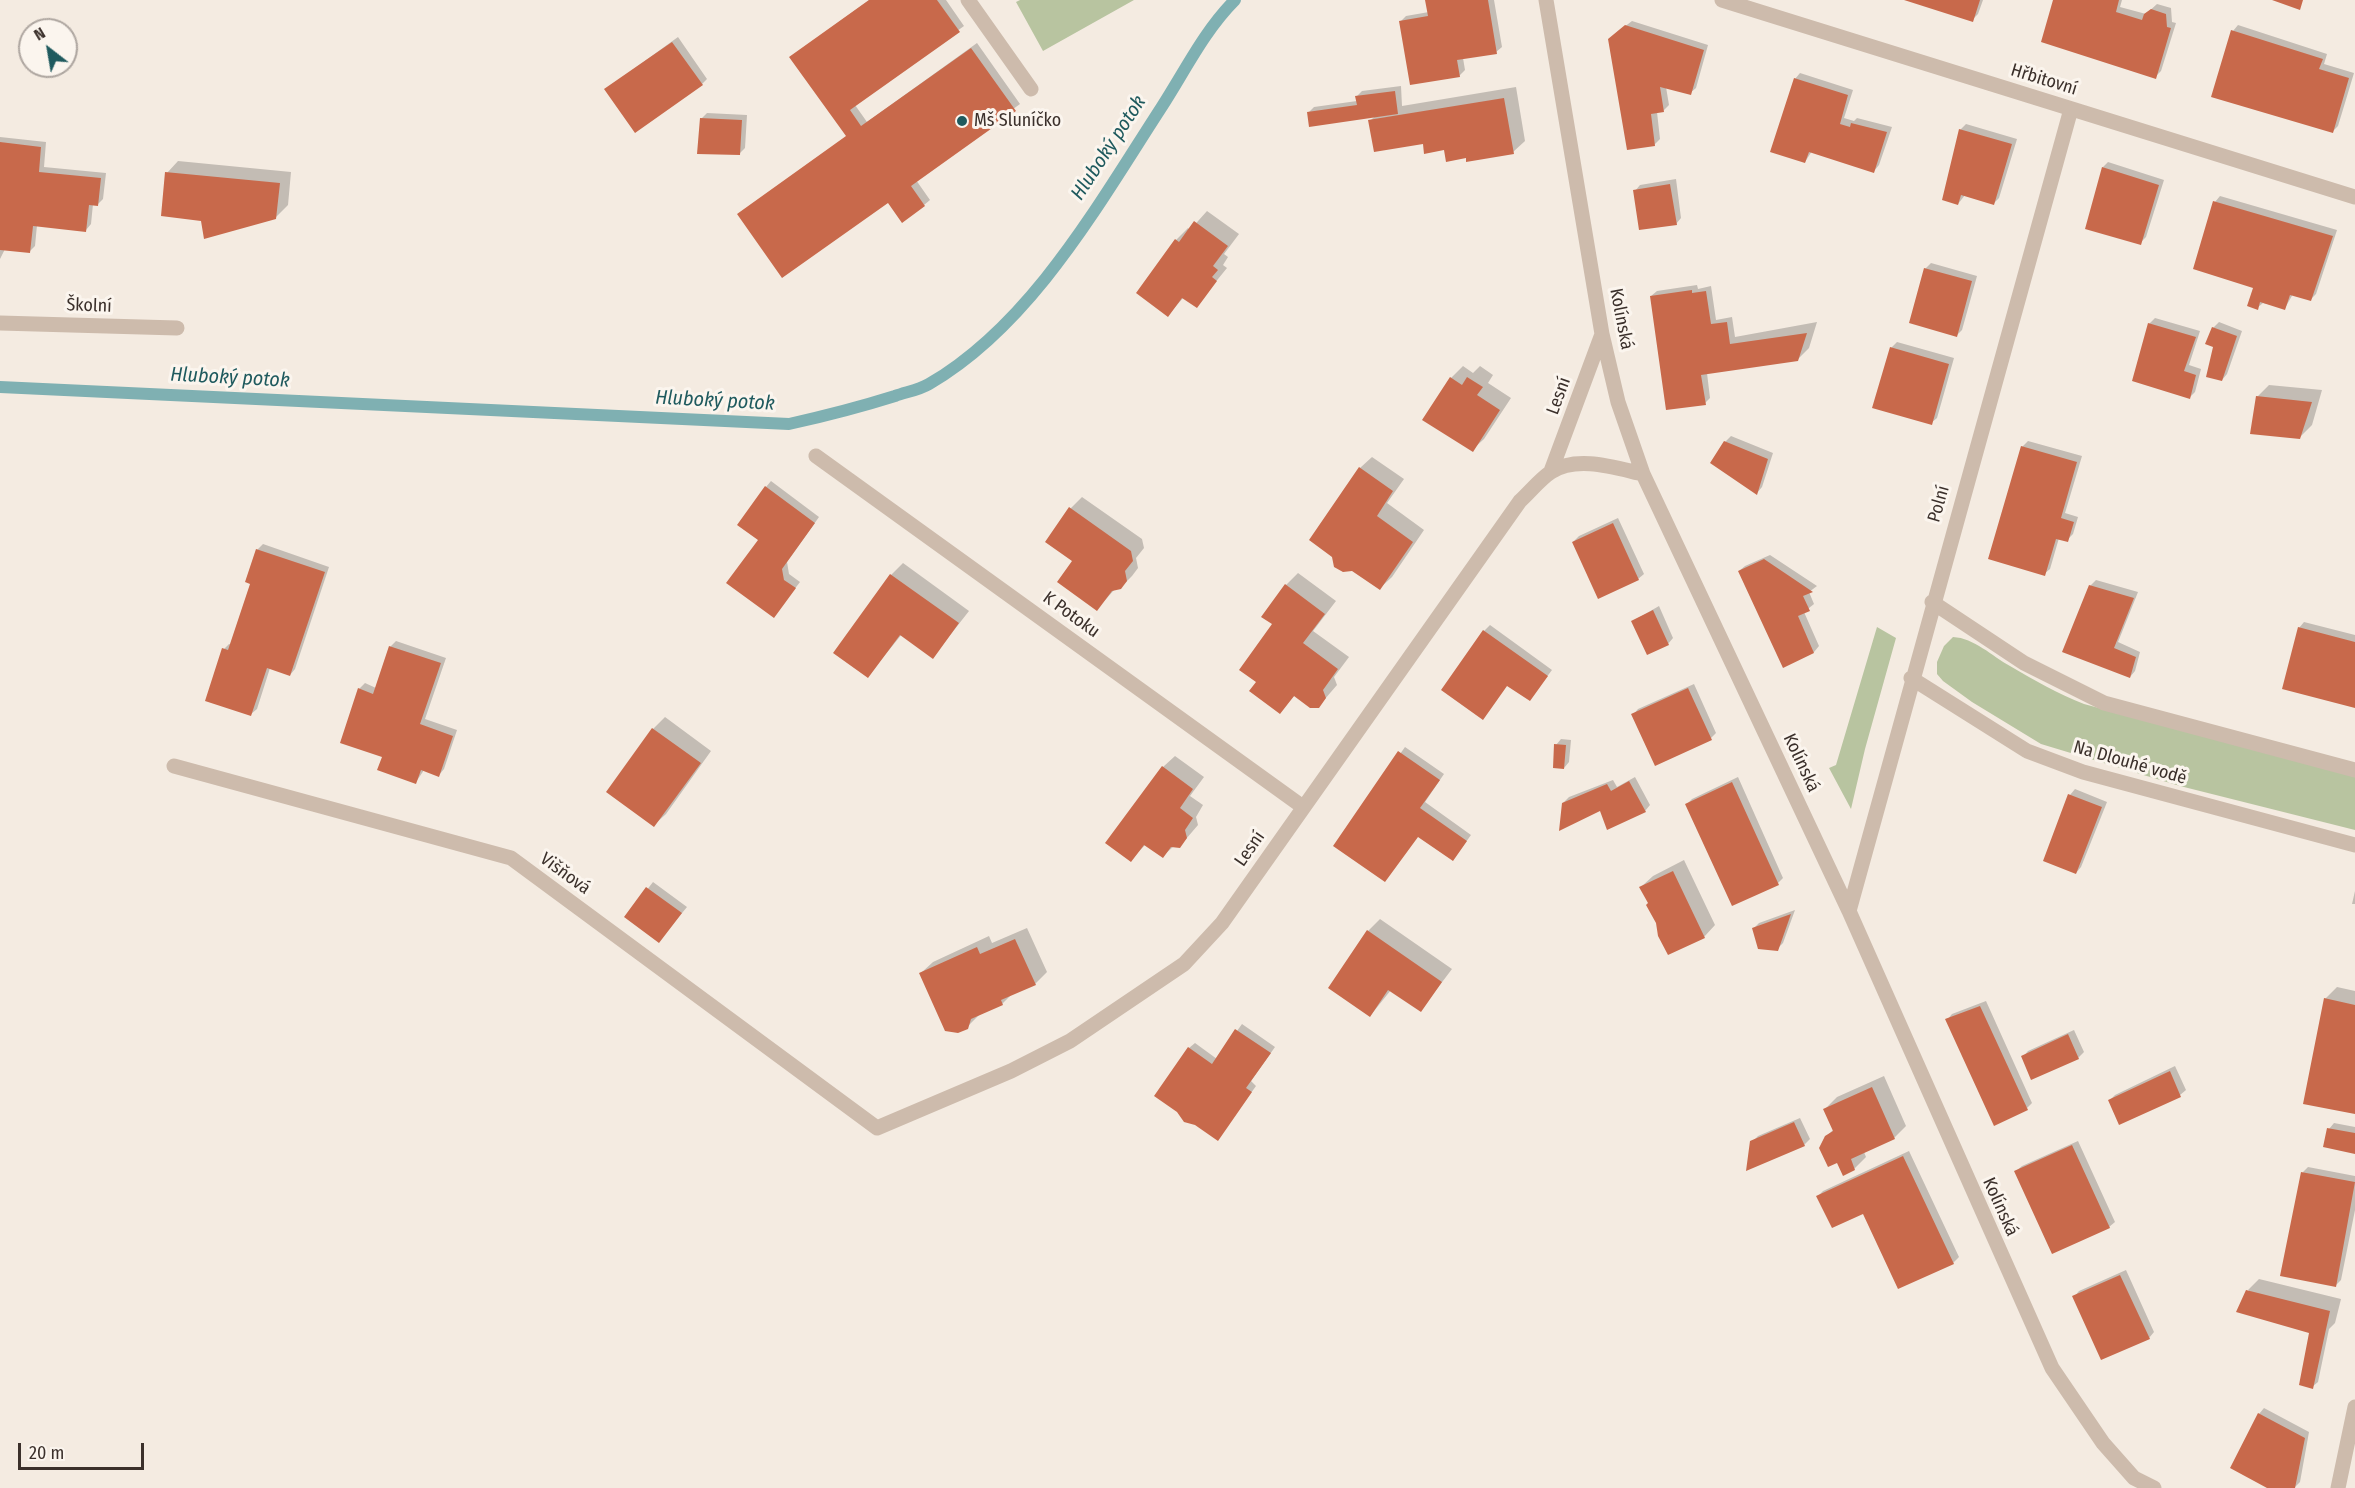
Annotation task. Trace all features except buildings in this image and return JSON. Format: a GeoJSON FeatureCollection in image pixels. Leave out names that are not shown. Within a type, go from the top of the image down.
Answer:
{"type":"FeatureCollection","features":[{"type":"Feature","properties":{"kind":"street"},"geometry":{"type":"LineString","coordinates":[[968,0],[1031,89]]}},
{"type":"Feature","properties":{"kind":"street","name":"Kolínská"},"geometry":{"type":"LineString","coordinates":[[1546,0],[1602,334],[1618,402],[1644,474],[1849,911],[2052,1368],[2097,1435],[2135,1483],[2154,1488]]}},
{"type":"Feature","properties":{"kind":"street","name":"Hřbitovní"},"geometry":{"type":"LineString","coordinates":[[1722,0],[2355,197]]}},
{"type":"Feature","properties":{"kind":"street","name":"Polní"},"geometry":{"type":"LineString","coordinates":[[1849,911],[1932,602],[2071,109]]}},
{"type":"Feature","properties":{"kind":"street","name":"Školní"},"geometry":{"type":"LineString","coordinates":[[0,323],[177,328]]}},
{"type":"Feature","properties":{"kind":"street","name":"Lesní"},"geometry":{"type":"LineString","coordinates":[[877,1128],[1011,1071],[1070,1041],[1184,964],[1222,922],[1520,501],[1551,471],[1602,334]]}},
{"type":"Feature","properties":{"kind":"street","name":"K Potoku"},"geometry":{"type":"LineString","coordinates":[[816,456],[1303,807]]}},
{"type":"Feature","properties":{"kind":"street"},"geometry":{"type":"LineString","coordinates":[[1551,471],[1581,464],[1610,466],[1644,474]]}},
{"type":"Feature","properties":{"kind":"street"},"geometry":{"type":"LineString","coordinates":[[1932,602],[2024,663],[2104,704],[2355,770]]}},
{"type":"Feature","properties":{"kind":"street","name":"Na Dlouhé vodě"},"geometry":{"type":"LineString","coordinates":[[1911,678],[2027,750],[2083,772],[2355,845]]}},
{"type":"Feature","properties":{"kind":"street","name":"Višňová"},"geometry":{"type":"LineString","coordinates":[[174,766],[511,858],[877,1128]]}},
{"type":"Feature","properties":{"kind":"street"},"geometry":{"type":"LineString","coordinates":[[2338,1488],[2355,1407]]}},
{"type":"Feature","properties":{"kind":"green space"},"geometry":{"type":"Polygon","coordinates":[[[1020,0],[1134,0],[1043,51],[1016,2],[1020,0]]]}},
{"type":"Feature","properties":{"kind":"green space"},"geometry":{"type":"Polygon","coordinates":[[[1877,627],[1896,638],[1851,809],[1829,768],[1836,765],[1877,627]]]}},
{"type":"Feature","properties":{"kind":"green space"},"geometry":{"type":"Polygon","coordinates":[[[1953,637],[1976,644],[2037,682],[2084,704],[2355,777],[2355,830],[2180,786],[2041,744],[1972,702],[1937,674],[1937,662],[1944,646],[1953,637]]]}},
{"type":"Feature","properties":{"kind":"waterway","name":"Hluboký potok"},"geometry":{"type":"LineString","coordinates":[[0,387],[789,424],[856,408],[912,391],[929,384],[966,359],[999,330],[1031,296],[1087,222],[1204,38],[1235,0]]}},
{"type":"Feature","properties":{"kind":"place","name":"Mš Sluníčko"},"geometry":{"type":"Point","coordinates":[962,121]}}]}
